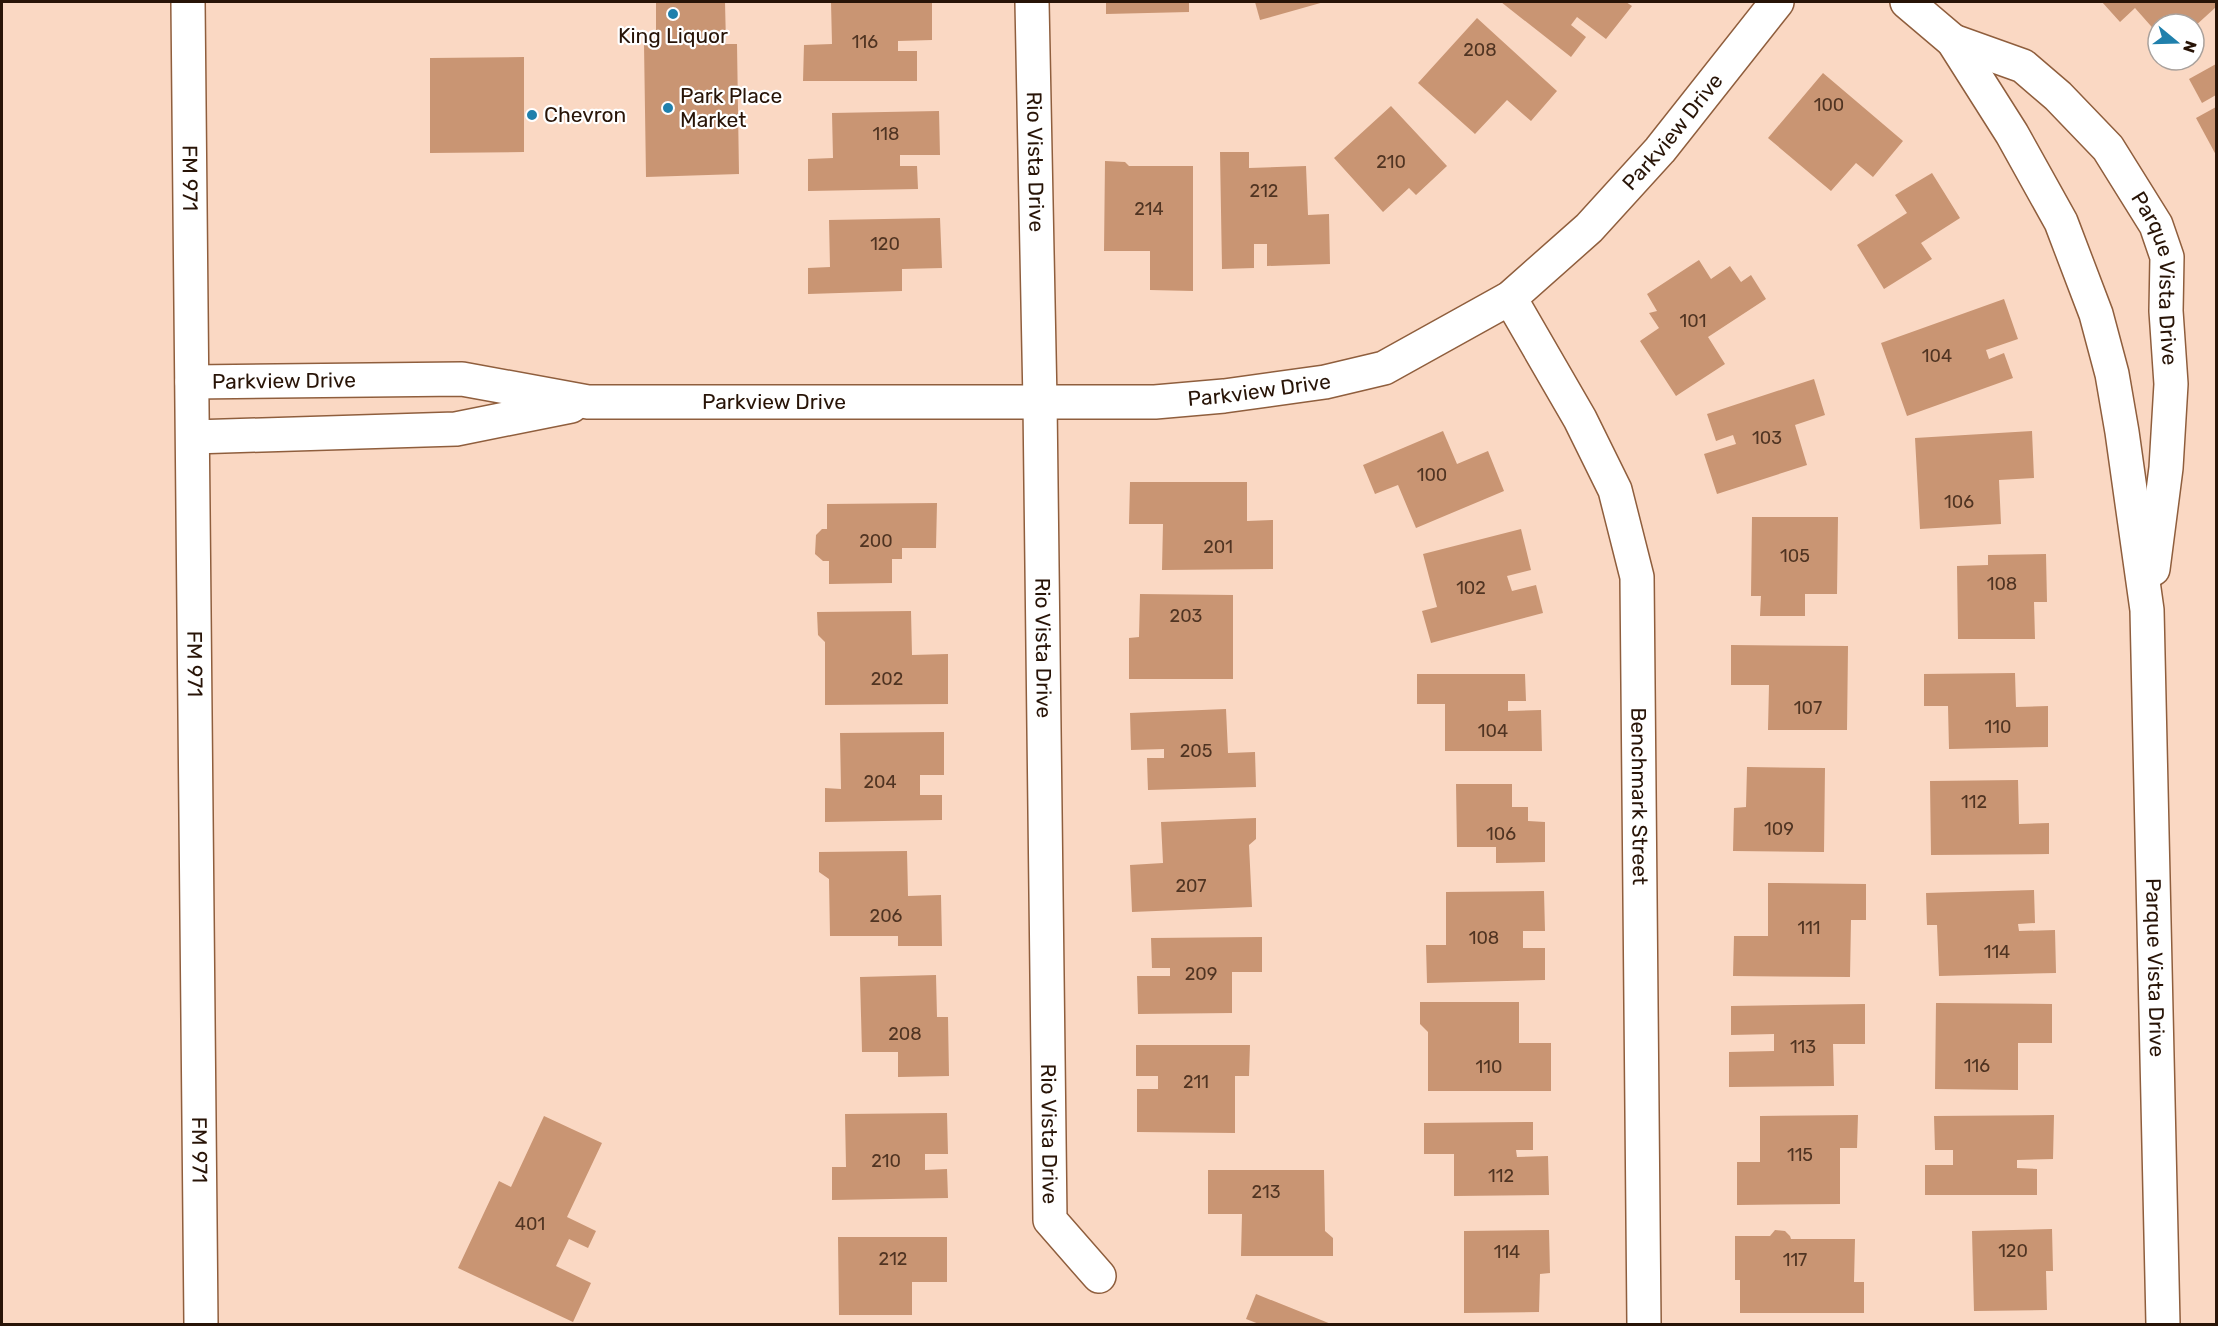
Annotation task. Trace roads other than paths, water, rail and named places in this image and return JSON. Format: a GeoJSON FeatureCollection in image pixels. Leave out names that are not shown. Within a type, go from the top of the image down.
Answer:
{"type":"FeatureCollection","features":[{"type":"Feature","properties":{"kind":"street","name":"FM 971"},"geometry":{"type":"LineString","coordinates":[[188,2],[201,1324]]}},
{"type":"Feature","properties":{"kind":"street","name":"Rio Vista Drive"},"geometry":{"type":"LineString","coordinates":[[1032,2],[1040,402],[1050,1220],[1099,1276]]}},
{"type":"Feature","properties":{"kind":"street","name":"Parkview Drive"},"geometry":{"type":"LineString","coordinates":[[192,382],[462,379],[588,402],[1023,404],[1155,402],[1224,396],[1325,382],[1384,368],[1510,298],[1589,228],[1660,150],[1777,2]]}},
{"type":"Feature","properties":{"kind":"street","name":"Parque Vista Drive"},"geometry":{"type":"LineString","coordinates":[[1907,2],[1953,41],[2012,134],[2061,222],[2096,314],[2112,374],[2147,610],[2163,1324]]}},
{"type":"Feature","properties":{"kind":"street","name":"Parque Vista Drive"},"geometry":{"type":"LineString","coordinates":[[1953,41],[2023,66],[2058,96],[2108,148],[2156,225],[2167,257],[2166,311],[2171,384],[2166,468],[2147,610]]}},
{"type":"Feature","properties":{"kind":"street","name":"Benchmark Street"},"geometry":{"type":"LineString","coordinates":[[1510,298],[1580,419],[1615,490],[1636,578],[1644,1324]]}},
{"type":"Feature","properties":{"kind":"street","name":"Parkview Drive"},"geometry":{"type":"LineString","coordinates":[[193,437],[456,429],[588,402]]}},
{"type":"Feature","properties":{"kind":"place","name":"King Liquor"},"geometry":{"type":"Point","coordinates":[673,14]}},
{"type":"Feature","properties":{"kind":"place","name":"Park Place Market"},"geometry":{"type":"Point","coordinates":[668,108]}},
{"type":"Feature","properties":{"kind":"place","name":"Chevron"},"geometry":{"type":"Point","coordinates":[532,115]}}]}
